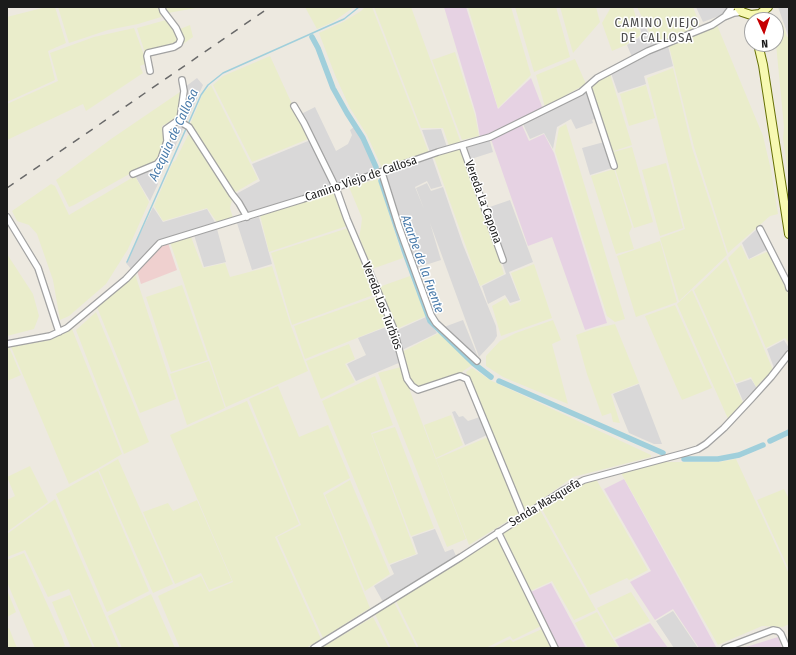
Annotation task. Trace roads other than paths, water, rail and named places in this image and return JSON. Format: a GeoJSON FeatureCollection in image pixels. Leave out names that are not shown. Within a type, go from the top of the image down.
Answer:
{"type":"FeatureCollection","features":[{"type":"Feature","properties":{"kind":"main road"},"geometry":{"type":"LineString","coordinates":[[742,11],[756,15],[766,9]]}},
{"type":"Feature","properties":{"kind":"main road"},"geometry":{"type":"LineString","coordinates":[[760,52],[789,234]]}},
{"type":"Feature","properties":{"kind":"main road"},"geometry":{"type":"LineString","coordinates":[[762,52],[763,65]]}},
{"type":"Feature","properties":{"kind":"street"},"geometry":{"type":"LineString","coordinates":[[150,71],[147,55],[174,47],[179,44],[181,39],[176,28],[163,11],[162,7]]}},
{"type":"Feature","properties":{"kind":"street"},"geometry":{"type":"LineString","coordinates":[[724,17],[732,7]]}},
{"type":"Feature","properties":{"kind":"street"},"geometry":{"type":"LineString","coordinates":[[724,17],[742,11]]}},
{"type":"Feature","properties":{"kind":"street","name":"Camino Viejo de Callosa"},"geometry":{"type":"LineString","coordinates":[[7,344],[50,336],[67,328],[126,279],[160,243],[247,217],[382,173],[432,154],[496,135],[581,92],[597,78],[642,54],[712,25],[724,17]]}},
{"type":"Feature","properties":{"kind":"street"},"geometry":{"type":"LineString","coordinates":[[134,174],[159,161],[163,156],[166,146],[166,129],[180,119],[184,91],[182,80]]}},
{"type":"Feature","properties":{"kind":"street"},"geometry":{"type":"LineString","coordinates":[[588,87],[614,166]]}},
{"type":"Feature","properties":{"kind":"street","name":"Vereda Los Turbios"},"geometry":{"type":"LineString","coordinates":[[294,106],[336,188],[347,219],[393,327],[407,379],[412,386],[418,390],[460,376],[467,379],[523,515]]}},
{"type":"Feature","properties":{"kind":"street"},"geometry":{"type":"LineString","coordinates":[[180,119],[187,126],[232,194],[239,202],[247,217]]}},
{"type":"Feature","properties":{"kind":"street","name":"Vereda La Capona"},"geometry":{"type":"LineString","coordinates":[[462,145],[503,260]]}},
{"type":"Feature","properties":{"kind":"street"},"geometry":{"type":"LineString","coordinates":[[382,173],[398,227],[431,316],[477,361]]}},
{"type":"Feature","properties":{"kind":"street"},"geometry":{"type":"LineString","coordinates":[[7,217],[38,268],[59,332]]}},
{"type":"Feature","properties":{"kind":"street"},"geometry":{"type":"LineString","coordinates":[[760,229],[789,288]]}},
{"type":"Feature","properties":{"kind":"street","name":"Senda Masquefa"},"geometry":{"type":"LineString","coordinates":[[314,648],[461,557],[523,515],[562,491],[584,480],[698,449],[724,428],[789,354]]}},
{"type":"Feature","properties":{"kind":"street"},"geometry":{"type":"LineString","coordinates":[[498,532],[554,648]]}},
{"type":"Feature","properties":{"kind":"street"},"geometry":{"type":"LineString","coordinates":[[725,648],[773,630],[782,634],[786,648]]}},
{"type":"Feature","properties":{"kind":"waterway","name":"Acequia de Callosa"},"geometry":{"type":"LineString","coordinates":[[127,262],[201,95],[208,85],[223,73],[344,19],[359,7]]}},
{"type":"Feature","properties":{"kind":"waterway","name":"Azarbe de la Fuente"},"geometry":{"type":"LineString","coordinates":[[312,37],[318,48],[333,88],[363,138],[376,167]]}},
{"type":"Feature","properties":{"kind":"waterway","name":"Azarbe de la Fuente"},"geometry":{"type":"LineString","coordinates":[[381,181],[430,321],[473,363],[491,377]]}},
{"type":"Feature","properties":{"kind":"waterway","name":"Azarbe de la Fuente"},"geometry":{"type":"LineString","coordinates":[[499,381],[663,453]]}},
{"type":"Feature","properties":{"kind":"waterway","name":"Azarbe de la Fuente"},"geometry":{"type":"LineString","coordinates":[[770,441],[789,432]]}},
{"type":"Feature","properties":{"kind":"waterway","name":"Azarbe de la Fuente"},"geometry":{"type":"LineString","coordinates":[[684,459],[718,459],[739,455],[763,445]]}},
{"type":"Feature","properties":{"kind":"railway"},"geometry":{"type":"LineString","coordinates":[[7,188],[270,7]]}},
{"type":"Feature","properties":{"kind":"district","name":"CAMINO VIEJO DE CALLOSA"},"geometry":{"type":"Point","coordinates":[657,30]}}]}
